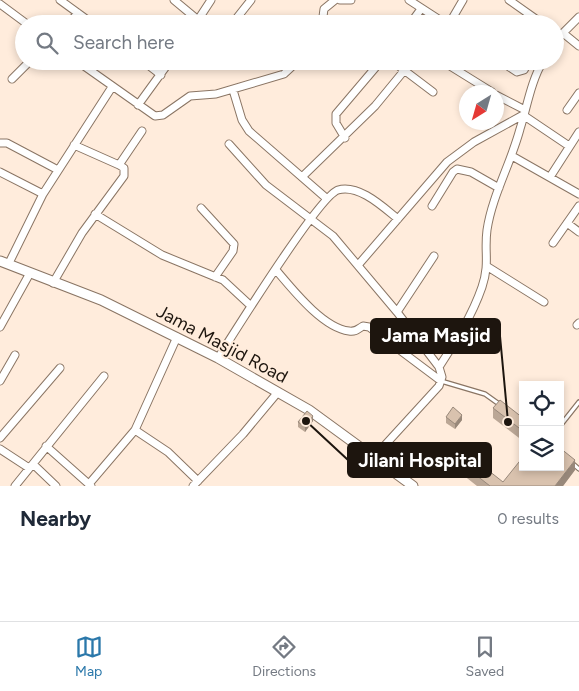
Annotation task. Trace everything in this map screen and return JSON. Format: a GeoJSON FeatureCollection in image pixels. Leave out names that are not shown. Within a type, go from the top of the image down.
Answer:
{"type":"FeatureCollection","features":[{"type":"Feature","properties":{"kind":"street"},"geometry":{"type":"LineString","coordinates":[[60,0],[81,15]]}},
{"type":"Feature","properties":{"kind":"street"},"geometry":{"type":"LineString","coordinates":[[174,0],[190,15]]}},
{"type":"Feature","properties":{"kind":"street"},"geometry":{"type":"LineString","coordinates":[[201,15],[211,0]]}},
{"type":"Feature","properties":{"kind":"street"},"geometry":{"type":"LineString","coordinates":[[239,15],[251,0]]}},
{"type":"Feature","properties":{"kind":"street"},"geometry":{"type":"LineString","coordinates":[[323,15],[324,9],[335,0]]}},
{"type":"Feature","properties":{"kind":"street"},"geometry":{"type":"LineString","coordinates":[[340,0],[351,0]]}},
{"type":"Feature","properties":{"kind":"street"},"geometry":{"type":"LineString","coordinates":[[409,0],[430,15]]}},
{"type":"Feature","properties":{"kind":"street"},"geometry":{"type":"LineString","coordinates":[[450,15],[463,0]]}},
{"type":"Feature","properties":{"kind":"street"},"geometry":{"type":"LineString","coordinates":[[509,0],[530,15]]}},
{"type":"Feature","properties":{"kind":"street"},"geometry":{"type":"LineString","coordinates":[[0,4],[15,15]]}},
{"type":"Feature","properties":{"kind":"street"},"geometry":{"type":"LineString","coordinates":[[417,15],[421,9]]}},
{"type":"Feature","properties":{"kind":"street"},"geometry":{"type":"LineString","coordinates":[[564,31],[579,17]]}},
{"type":"Feature","properties":{"kind":"street"},"geometry":{"type":"LineString","coordinates":[[564,39],[579,46]]}},
{"type":"Feature","properties":{"kind":"street"},"geometry":{"type":"LineString","coordinates":[[12,79],[21,70]]}},
{"type":"Feature","properties":{"kind":"street"},"geometry":{"type":"LineString","coordinates":[[89,70],[155,116],[170,111],[190,96],[216,94],[233,90],[284,74],[288,70]]}},
{"type":"Feature","properties":{"kind":"street"},"geometry":{"type":"LineString","coordinates":[[155,70],[161,75]]}},
{"type":"Feature","properties":{"kind":"street"},"geometry":{"type":"LineString","coordinates":[[138,105],[164,70]]}},
{"type":"Feature","properties":{"kind":"street"},"geometry":{"type":"LineString","coordinates":[[344,138],[336,123],[336,114],[373,70]]}},
{"type":"Feature","properties":{"kind":"street"},"geometry":{"type":"LineString","coordinates":[[302,177],[375,106],[404,70],[433,92]]}},
{"type":"Feature","properties":{"kind":"street"},"geometry":{"type":"LineString","coordinates":[[457,70],[481,85]]}},
{"type":"Feature","properties":{"kind":"street"},"geometry":{"type":"LineString","coordinates":[[513,70],[520,72],[534,82]]}},
{"type":"Feature","properties":{"kind":"street"},"geometry":{"type":"LineString","coordinates":[[439,367],[464,329],[482,288],[488,267],[487,231],[499,188],[512,156],[524,112],[539,70]]}},
{"type":"Feature","properties":{"kind":"street"},"geometry":{"type":"LineString","coordinates":[[4,262],[43,194],[112,87]]}},
{"type":"Feature","properties":{"kind":"street"},"geometry":{"type":"LineString","coordinates":[[233,90],[242,120],[249,131],[326,198]]}},
{"type":"Feature","properties":{"kind":"street"},"geometry":{"type":"LineString","coordinates":[[567,110],[579,93]]}},
{"type":"Feature","properties":{"kind":"street"},"geometry":{"type":"LineString","coordinates":[[504,100],[524,112],[569,146]]}},
{"type":"Feature","properties":{"kind":"street"},"geometry":{"type":"LineString","coordinates":[[359,264],[447,162],[474,142],[524,112]]}},
{"type":"Feature","properties":{"kind":"street"},"geometry":{"type":"LineString","coordinates":[[120,165],[142,131]]}},
{"type":"Feature","properties":{"kind":"street"},"geometry":{"type":"LineString","coordinates":[[550,177],[579,132]]}},
{"type":"Feature","properties":{"kind":"street"},"geometry":{"type":"LineString","coordinates":[[0,143],[7,143],[58,170]]}},
{"type":"Feature","properties":{"kind":"street"},"geometry":{"type":"LineString","coordinates":[[228,144],[266,185],[311,217],[333,236],[359,264],[439,367],[441,381],[374,457]]}},
{"type":"Feature","properties":{"kind":"street"},"geometry":{"type":"LineString","coordinates":[[54,283],[82,233],[124,176],[124,168],[120,165],[74,145]]}},
{"type":"Feature","properties":{"kind":"street"},"geometry":{"type":"LineString","coordinates":[[512,156],[579,194]]}},
{"type":"Feature","properties":{"kind":"street"},"geometry":{"type":"LineString","coordinates":[[432,206],[453,172],[457,169],[471,172],[499,188]]}},
{"type":"Feature","properties":{"kind":"street"},"geometry":{"type":"LineString","coordinates":[[0,172],[43,194]]}},
{"type":"Feature","properties":{"kind":"street"},"geometry":{"type":"LineString","coordinates":[[218,358],[311,217],[326,198],[337,190],[348,190],[377,202],[398,219]]}},
{"type":"Feature","properties":{"kind":"street"},"geometry":{"type":"LineString","coordinates":[[553,243],[579,206]]}},
{"type":"Feature","properties":{"kind":"street"},"geometry":{"type":"LineString","coordinates":[[202,208],[234,244],[234,248],[215,277]]}},
{"type":"Feature","properties":{"kind":"street"},"geometry":{"type":"LineString","coordinates":[[95,214],[162,255],[215,277],[233,287],[251,306]]}},
{"type":"Feature","properties":{"kind":"street"},"geometry":{"type":"LineString","coordinates":[[567,223],[579,232]]}},
{"type":"Feature","properties":{"kind":"street"},"geometry":{"type":"LineString","coordinates":[[397,312],[434,256]]}},
{"type":"Feature","properties":{"kind":"street","name":"Jama Masjid Road"},"geometry":{"type":"LineString","coordinates":[[4,262],[101,300],[218,358],[309,410],[413,486]]}},
{"type":"Feature","properties":{"kind":"street"},"geometry":{"type":"LineString","coordinates":[[488,267],[544,302]]}},
{"type":"Feature","properties":{"kind":"street"},"geometry":{"type":"LineString","coordinates":[[276,270],[325,322],[349,331],[356,331],[363,326],[369,327],[441,381]]}},
{"type":"Feature","properties":{"kind":"street"},"geometry":{"type":"LineString","coordinates":[[0,326],[30,273]]}},
{"type":"Feature","properties":{"kind":"street"},"geometry":{"type":"LineString","coordinates":[[46,446],[90,485],[135,430],[177,337]]}},
{"type":"Feature","properties":{"kind":"street"},"geometry":{"type":"LineString","coordinates":[[0,381],[15,355]]}},
{"type":"Feature","properties":{"kind":"street"},"geometry":{"type":"LineString","coordinates":[[0,438],[60,368]]}},
{"type":"Feature","properties":{"kind":"street"},"geometry":{"type":"LineString","coordinates":[[15,486],[104,376]]}},
{"type":"Feature","properties":{"kind":"street"},"geometry":{"type":"LineString","coordinates":[[135,430],[168,452],[196,483],[243,434],[278,392]]}},
{"type":"Feature","properties":{"kind":"street"},"geometry":{"type":"LineString","coordinates":[[0,448],[31,466],[56,486]]}},
{"type":"Feature","properties":{"kind":"lane"},"geometry":{"type":"LineString","coordinates":[[441,381],[485,394],[503,407]]}},
{"type":"Feature","properties":{"kind":"lane"},"geometry":{"type":"LineString","coordinates":[[564,421],[579,402]]}},
{"type":"Feature","properties":{"kind":"lane"},"geometry":{"type":"LineString","coordinates":[[566,458],[579,469]]}},
{"type":"Feature","properties":{"kind":"building"},"geometry":{"type":"Polygon","coordinates":[[[500,400],[519,415],[519,428],[493,408],[500,400]]]}},
{"type":"Feature","properties":{"kind":"building"},"geometry":{"type":"Polygon","coordinates":[[[453,407],[462,415],[455,424],[446,417],[453,407]]]}},
{"type":"Feature","properties":{"kind":"building"},"geometry":{"type":"Polygon","coordinates":[[[307,411],[313,416],[305,427],[298,422],[307,411]]]}},
{"type":"Feature","properties":{"kind":"building"},"geometry":{"type":"Polygon","coordinates":[[[460,448],[503,482],[519,462],[519,471],[564,471],[564,451],[575,460],[555,486],[490,486],[453,457],[460,448]]]}},
{"type":"Feature","properties":{"kind":"place","name":"Jilani Hospital"},"geometry":{"type":"Point","coordinates":[306,421]}},
{"type":"Feature","properties":{"kind":"place","name":"Jama Masjid"},"geometry":{"type":"Point","coordinates":[508,422]}}]}
